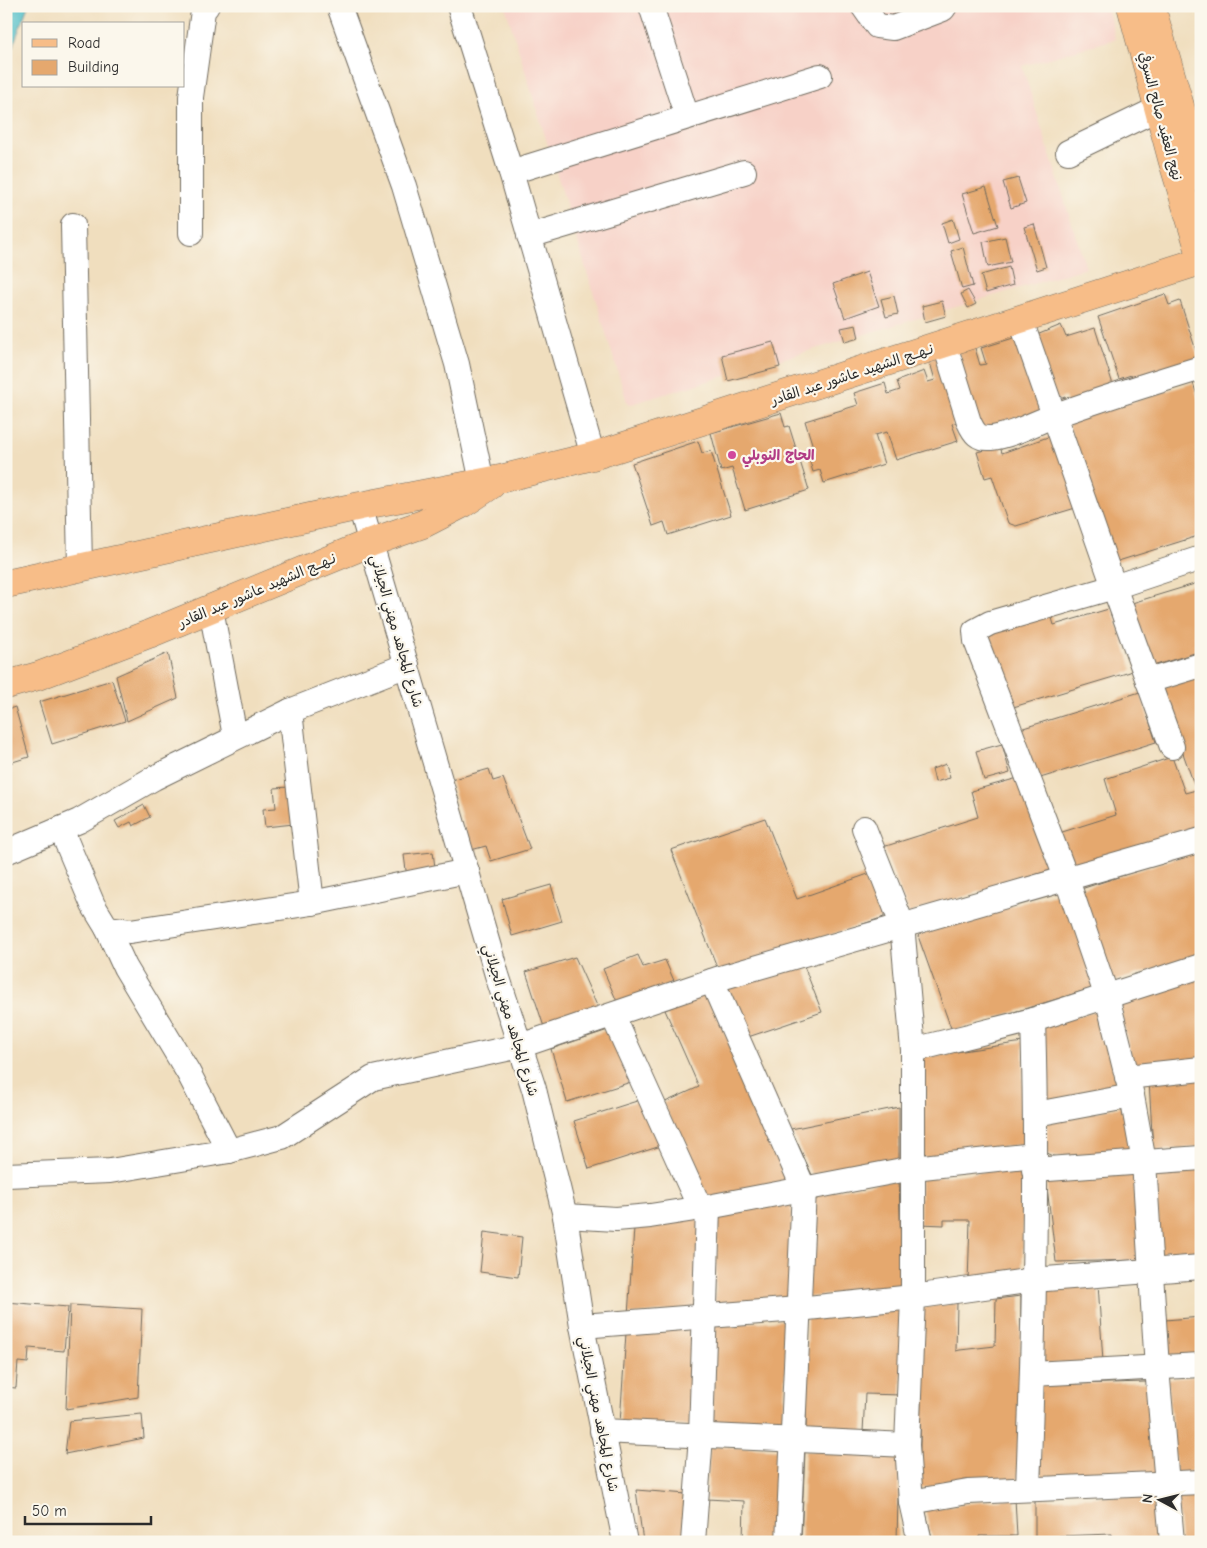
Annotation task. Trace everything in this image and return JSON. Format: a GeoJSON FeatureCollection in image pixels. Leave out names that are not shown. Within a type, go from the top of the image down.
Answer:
{"type":"FeatureCollection","features":[{"type":"Feature","properties":{"kind":"main road","name":"نهج العقيد صالح السوفي"},"geometry":{"type":"LineString","coordinates":[[1150,9],[1159,108],[1201,254]]}},
{"type":"Feature","properties":{"kind":"main road","name":"نهج العقيد صالح السوفي"},"geometry":{"type":"LineString","coordinates":[[1150,9],[1198,161]]}},
{"type":"Feature","properties":{"kind":"main road","name":"نـهــج الشهيد عاشور عبد القادر"},"geometry":{"type":"LineString","coordinates":[[6,584],[360,506],[491,480],[592,456],[1201,261]]}},
{"type":"Feature","properties":{"kind":"main road","name":"نـهــج الشهيد عاشور عبد القادر"},"geometry":{"type":"LineString","coordinates":[[6,685],[38,676],[211,609],[372,542],[445,514],[491,480]]}},
{"type":"Feature","properties":{"kind":"street"},"geometry":{"type":"LineString","coordinates":[[191,233],[191,97],[203,11],[207,6]]}},
{"type":"Feature","properties":{"kind":"street"},"geometry":{"type":"LineString","coordinates":[[339,6],[404,186],[491,480]]}},
{"type":"Feature","properties":{"kind":"street"},"geometry":{"type":"LineString","coordinates":[[459,6],[511,172],[592,456]]}},
{"type":"Feature","properties":{"kind":"street"},"geometry":{"type":"LineString","coordinates":[[652,6],[687,117]]}},
{"type":"Feature","properties":{"kind":"street"},"geometry":{"type":"LineString","coordinates":[[863,6],[877,26],[893,28],[944,9],[945,6]]}},
{"type":"Feature","properties":{"kind":"street"},"geometry":{"type":"LineString","coordinates":[[511,172],[820,76]]}},
{"type":"Feature","properties":{"kind":"street"},"geometry":{"type":"LineString","coordinates":[[1068,152],[1159,108]]}},
{"type":"Feature","properties":{"kind":"street"},"geometry":{"type":"LineString","coordinates":[[529,236],[744,172]]}},
{"type":"Feature","properties":{"kind":"street"},"geometry":{"type":"LineString","coordinates":[[73,225],[80,567]]}},
{"type":"Feature","properties":{"kind":"street"},"geometry":{"type":"LineString","coordinates":[[1020,318],[1172,747]]}},
{"type":"Feature","properties":{"kind":"street"},"geometry":{"type":"LineString","coordinates":[[945,344],[969,422],[973,432],[980,437],[992,438],[1003,435],[1055,415],[1201,368]]}},
{"type":"Feature","properties":{"kind":"street","name":"شارع المجاهد مهني الجيلاني"},"geometry":{"type":"LineString","coordinates":[[360,506],[466,871],[534,1089],[566,1216],[582,1326],[625,1542]]}},
{"type":"Feature","properties":{"kind":"street"},"geometry":{"type":"LineString","coordinates":[[1172,1542],[1157,1368],[1144,1162],[1130,1087],[1107,997],[1067,880],[976,640],[975,631],[990,623],[1114,587],[1201,558]]}},
{"type":"Feature","properties":{"kind":"street"},"geometry":{"type":"LineString","coordinates":[[211,609],[235,736]]}},
{"type":"Feature","properties":{"kind":"street"},"geometry":{"type":"LineString","coordinates":[[6,852],[61,829],[235,736],[290,711],[407,665]]}},
{"type":"Feature","properties":{"kind":"street"},"geometry":{"type":"LineString","coordinates":[[1148,681],[1201,665]]}},
{"type":"Feature","properties":{"kind":"street"},"geometry":{"type":"LineString","coordinates":[[290,711],[312,904]]}},
{"type":"Feature","properties":{"kind":"street"},"geometry":{"type":"LineString","coordinates":[[864,828],[902,924],[913,1050],[913,1297],[907,1444],[911,1502],[920,1542]]}},
{"type":"Feature","properties":{"kind":"street"},"geometry":{"type":"LineString","coordinates":[[61,829],[93,905],[107,928],[125,967],[188,1072],[229,1151]]}},
{"type":"Feature","properties":{"kind":"street"},"geometry":{"type":"LineString","coordinates":[[6,1175],[110,1171],[229,1151],[282,1137],[373,1078],[520,1046],[712,981],[902,924],[1067,880],[1201,840]]}},
{"type":"Feature","properties":{"kind":"street"},"geometry":{"type":"LineString","coordinates":[[107,928],[130,931],[148,929],[312,904],[466,871]]}},
{"type":"Feature","properties":{"kind":"street"},"geometry":{"type":"LineString","coordinates":[[913,1050],[1033,1020],[1201,966]]}},
{"type":"Feature","properties":{"kind":"street"},"geometry":{"type":"LineString","coordinates":[[712,981],[804,1189],[788,1542]]}},
{"type":"Feature","properties":{"kind":"street"},"geometry":{"type":"LineString","coordinates":[[613,1016],[704,1208],[706,1317],[701,1436],[693,1542]]}},
{"type":"Feature","properties":{"kind":"street"},"geometry":{"type":"LineString","coordinates":[[1028,1488],[1032,1374],[1036,1114],[1033,1020]]}},
{"type":"Feature","properties":{"kind":"street"},"geometry":{"type":"LineString","coordinates":[[1036,1114],[1201,1069]]}},
{"type":"Feature","properties":{"kind":"street"},"geometry":{"type":"LineString","coordinates":[[566,1216],[616,1219],[704,1208],[912,1168],[1034,1163],[1144,1162],[1201,1158]]}},
{"type":"Feature","properties":{"kind":"street"},"geometry":{"type":"LineString","coordinates":[[582,1326],[798,1310],[913,1297],[1033,1280],[1201,1268]]}},
{"type":"Feature","properties":{"kind":"street"},"geometry":{"type":"LineString","coordinates":[[1032,1374],[1201,1365]]}},
{"type":"Feature","properties":{"kind":"street"},"geometry":{"type":"LineString","coordinates":[[602,1431],[907,1444]]}},
{"type":"Feature","properties":{"kind":"street"},"geometry":{"type":"LineString","coordinates":[[911,1502],[968,1492],[1028,1488],[1168,1485],[1201,1482]]}},
{"type":"Feature","properties":{"kind":"shaded area"},"geometry":{"type":"Polygon","coordinates":[[[505,6],[1107,6],[1115,39],[1022,66],[1086,268],[628,405],[505,6]]]}},
{"type":"Feature","properties":{"kind":"water"},"geometry":{"type":"Polygon","coordinates":[[[6,6],[28,6],[6,64],[6,6]]]}},
{"type":"Feature","properties":{"kind":"building"},"geometry":{"type":"Polygon","coordinates":[[[1018,178],[1026,203],[1011,208],[1003,182],[1018,178]]]}},
{"type":"Feature","properties":{"kind":"building"},"geometry":{"type":"Polygon","coordinates":[[[986,187],[998,226],[974,233],[962,194],[986,187]]]}},
{"type":"Feature","properties":{"kind":"building"},"geometry":{"type":"Polygon","coordinates":[[[953,219],[959,239],[948,243],[942,223],[953,219]]]}},
{"type":"Feature","properties":{"kind":"building"},"geometry":{"type":"Polygon","coordinates":[[[1034,224],[1046,267],[1037,270],[1024,227],[1034,224]]]}},
{"type":"Feature","properties":{"kind":"building"},"geometry":{"type":"Polygon","coordinates":[[[1005,237],[1011,262],[988,267],[983,242],[1005,237]]]}},
{"type":"Feature","properties":{"kind":"building"},"geometry":{"type":"Polygon","coordinates":[[[963,247],[973,286],[962,289],[951,251],[963,247]]]}},
{"type":"Feature","properties":{"kind":"building"},"geometry":{"type":"Polygon","coordinates":[[[1009,267],[1013,285],[986,293],[981,275],[1009,267]]]}},
{"type":"Feature","properties":{"kind":"building"},"geometry":{"type":"Polygon","coordinates":[[[867,272],[879,306],[845,318],[833,284],[867,272]]]}},
{"type":"Feature","properties":{"kind":"building"},"geometry":{"type":"Polygon","coordinates":[[[968,290],[976,304],[968,308],[961,294],[968,290]]]}},
{"type":"Feature","properties":{"kind":"building"},"geometry":{"type":"Polygon","coordinates":[[[1165,294],[1169,305],[1180,301],[1200,363],[1134,384],[1131,375],[1119,379],[1098,317],[1165,294]]]}},
{"type":"Feature","properties":{"kind":"building"},"geometry":{"type":"Polygon","coordinates":[[[894,296],[898,314],[886,317],[881,299],[894,296]]]}},
{"type":"Feature","properties":{"kind":"building"},"geometry":{"type":"Polygon","coordinates":[[[942,301],[946,316],[925,322],[922,306],[942,301]]]}},
{"type":"Feature","properties":{"kind":"building"},"geometry":{"type":"Polygon","coordinates":[[[856,325],[859,338],[845,342],[841,328],[856,325]]]}},
{"type":"Feature","properties":{"kind":"building"},"geometry":{"type":"Polygon","coordinates":[[[1061,325],[1066,337],[1095,328],[1115,391],[1068,406],[1065,397],[1057,400],[1032,337],[1061,325]]]}},
{"type":"Feature","properties":{"kind":"building"},"geometry":{"type":"Polygon","coordinates":[[[1020,336],[1049,412],[974,435],[958,350],[974,345],[980,365],[986,364],[981,348],[1020,336]]]}},
{"type":"Feature","properties":{"kind":"building"},"geometry":{"type":"Polygon","coordinates":[[[773,342],[780,367],[728,381],[722,355],[773,342]]]}},
{"type":"Feature","properties":{"kind":"building"},"geometry":{"type":"Polygon","coordinates":[[[944,354],[965,419],[952,424],[958,441],[896,460],[887,432],[875,435],[884,464],[824,483],[820,470],[813,472],[807,452],[814,450],[805,421],[858,405],[854,393],[885,383],[888,394],[900,390],[897,381],[924,371],[928,382],[935,380],[929,359],[944,354]]]}},
{"type":"Feature","properties":{"kind":"building"},"geometry":{"type":"Polygon","coordinates":[[[1193,383],[1201,407],[1201,535],[1112,563],[1068,422],[1193,383]]]}},
{"type":"Feature","properties":{"kind":"building"},"geometry":{"type":"Polygon","coordinates":[[[781,413],[785,427],[789,426],[809,490],[745,510],[732,468],[721,471],[711,433],[781,413]]]}},
{"type":"Feature","properties":{"kind":"building"},"geometry":{"type":"Polygon","coordinates":[[[1048,437],[1059,443],[1082,506],[1016,526],[1008,523],[992,476],[985,478],[977,452],[1000,446],[1002,453],[1048,437]]]}},
{"type":"Feature","properties":{"kind":"building"},"geometry":{"type":"Polygon","coordinates":[[[698,441],[702,453],[711,451],[731,515],[668,535],[664,522],[653,526],[632,463],[698,441]]]}},
{"type":"Feature","properties":{"kind":"building"},"geometry":{"type":"Polygon","coordinates":[[[1201,582],[1201,651],[1153,666],[1132,603],[1201,582]]]}},
{"type":"Feature","properties":{"kind":"building"},"geometry":{"type":"Polygon","coordinates":[[[1112,608],[1132,669],[1130,672],[1010,708],[978,630],[1050,611],[1054,625],[1112,608]]]}},
{"type":"Feature","properties":{"kind":"building"},"geometry":{"type":"Polygon","coordinates":[[[168,653],[178,698],[127,721],[116,676],[168,653]]]}},
{"type":"Feature","properties":{"kind":"building"},"geometry":{"type":"Polygon","coordinates":[[[1201,675],[1201,827],[1069,869],[1056,834],[1116,815],[1105,779],[1172,757],[1185,793],[1196,790],[1160,688],[1201,675]]]}},
{"type":"Feature","properties":{"kind":"building"},"geometry":{"type":"Polygon","coordinates":[[[112,680],[125,721],[52,744],[39,702],[112,680]]]}},
{"type":"Feature","properties":{"kind":"building"},"geometry":{"type":"Polygon","coordinates":[[[1140,692],[1156,742],[1034,780],[1017,730],[1140,692]]]}},
{"type":"Feature","properties":{"kind":"building"},"geometry":{"type":"Polygon","coordinates":[[[15,707],[29,757],[6,764],[6,710],[15,707]]]}},
{"type":"Feature","properties":{"kind":"building"},"geometry":{"type":"Polygon","coordinates":[[[1002,744],[1010,773],[984,780],[976,751],[1002,744]]]}},
{"type":"Feature","properties":{"kind":"building"},"geometry":{"type":"Polygon","coordinates":[[[946,764],[950,778],[935,782],[932,769],[946,764]]]}},
{"type":"Feature","properties":{"kind":"building"},"geometry":{"type":"Polygon","coordinates":[[[489,769],[493,781],[503,778],[530,849],[491,861],[486,846],[471,850],[451,780],[489,769]]]}},
{"type":"Feature","properties":{"kind":"building"},"geometry":{"type":"Polygon","coordinates":[[[1018,778],[1054,869],[909,913],[883,847],[978,817],[971,791],[1018,778]]]}},
{"type":"Feature","properties":{"kind":"building"},"geometry":{"type":"Polygon","coordinates":[[[290,787],[294,824],[265,827],[263,809],[276,808],[274,788],[290,787]]]}},
{"type":"Feature","properties":{"kind":"building"},"geometry":{"type":"Polygon","coordinates":[[[144,805],[150,817],[133,826],[131,822],[119,828],[115,821],[144,805]]]}},
{"type":"Feature","properties":{"kind":"building"},"geometry":{"type":"Polygon","coordinates":[[[765,818],[797,899],[871,873],[884,906],[884,917],[719,972],[671,850],[765,818]]]}},
{"type":"Feature","properties":{"kind":"building"},"geometry":{"type":"Polygon","coordinates":[[[1201,850],[1201,954],[1112,982],[1078,890],[1201,850]]]}},
{"type":"Feature","properties":{"kind":"building"},"geometry":{"type":"Polygon","coordinates":[[[433,852],[436,875],[407,878],[404,855],[433,852]]]}},
{"type":"Feature","properties":{"kind":"building"},"geometry":{"type":"Polygon","coordinates":[[[551,885],[562,921],[512,936],[502,899],[551,885]]]}},
{"type":"Feature","properties":{"kind":"building"},"geometry":{"type":"Polygon","coordinates":[[[1062,892],[1096,987],[952,1031],[918,936],[928,929],[1062,892]]]}},
{"type":"Feature","properties":{"kind":"building"},"geometry":{"type":"Polygon","coordinates":[[[638,955],[643,967],[665,960],[675,983],[618,1004],[603,969],[638,955]]]}},
{"type":"Feature","properties":{"kind":"building"},"geometry":{"type":"Polygon","coordinates":[[[575,957],[599,1010],[544,1027],[526,972],[575,957]]]}},
{"type":"Feature","properties":{"kind":"building"},"geometry":{"type":"Polygon","coordinates":[[[802,961],[822,1012],[748,1037],[726,988],[802,961]]]}},
{"type":"Feature","properties":{"kind":"building"},"geometry":{"type":"Polygon","coordinates":[[[1201,977],[1201,1062],[1134,1070],[1119,1004],[1201,977]]]}},
{"type":"Feature","properties":{"kind":"building"},"geometry":{"type":"Polygon","coordinates":[[[707,993],[793,1183],[707,1199],[663,1103],[699,1087],[665,1010],[707,993]]]}},
{"type":"Feature","properties":{"kind":"building"},"geometry":{"type":"Polygon","coordinates":[[[1101,1009],[1117,1088],[1046,1103],[1041,1027],[1101,1009]]]}},
{"type":"Feature","properties":{"kind":"building"},"geometry":{"type":"Polygon","coordinates":[[[608,1030],[631,1082],[567,1102],[551,1049],[608,1030]]]}},
{"type":"Feature","properties":{"kind":"building"},"geometry":{"type":"Polygon","coordinates":[[[1023,1042],[1024,1144],[922,1158],[923,1057],[1023,1042]]]}},
{"type":"Feature","properties":{"kind":"building"},"geometry":{"type":"Polygon","coordinates":[[[1201,1075],[1201,1147],[1153,1151],[1149,1080],[1201,1075]]]}},
{"type":"Feature","properties":{"kind":"building"},"geometry":{"type":"Polygon","coordinates":[[[640,1100],[661,1146],[589,1169],[574,1121],[640,1100]]]}},
{"type":"Feature","properties":{"kind":"building"},"geometry":{"type":"Polygon","coordinates":[[[899,1107],[899,1160],[812,1175],[791,1129],[899,1107]]]}},
{"type":"Feature","properties":{"kind":"building"},"geometry":{"type":"Polygon","coordinates":[[[1121,1107],[1131,1152],[1056,1157],[1047,1153],[1047,1121],[1121,1107]]]}},
{"type":"Feature","properties":{"kind":"building"},"geometry":{"type":"Polygon","coordinates":[[[1025,1167],[1022,1277],[968,1283],[970,1220],[944,1220],[944,1225],[920,1224],[921,1179],[1025,1167]]]}},
{"type":"Feature","properties":{"kind":"building"},"geometry":{"type":"Polygon","coordinates":[[[1201,1168],[1201,1256],[1161,1258],[1155,1171],[1201,1168]]]}},
{"type":"Feature","properties":{"kind":"building"},"geometry":{"type":"Polygon","coordinates":[[[1134,1172],[1140,1260],[1056,1262],[1046,1179],[1134,1172]]]}},
{"type":"Feature","properties":{"kind":"building"},"geometry":{"type":"Polygon","coordinates":[[[899,1179],[902,1289],[808,1297],[812,1195],[899,1179]]]}},
{"type":"Feature","properties":{"kind":"building"},"geometry":{"type":"Polygon","coordinates":[[[792,1199],[789,1301],[715,1305],[718,1212],[792,1199]]]}},
{"type":"Feature","properties":{"kind":"building"},"geometry":{"type":"Polygon","coordinates":[[[699,1215],[697,1308],[628,1315],[634,1228],[699,1215]]]}},
{"type":"Feature","properties":{"kind":"building"},"geometry":{"type":"Polygon","coordinates":[[[484,1232],[522,1237],[518,1277],[480,1272],[484,1232]]]}},
{"type":"Feature","properties":{"kind":"building"},"geometry":{"type":"Polygon","coordinates":[[[1098,1283],[1103,1362],[1041,1364],[1044,1285],[1098,1283]]]}},
{"type":"Feature","properties":{"kind":"building"},"geometry":{"type":"Polygon","coordinates":[[[1021,1296],[1019,1479],[919,1488],[923,1307],[957,1303],[956,1351],[995,1346],[996,1299],[1021,1296]]]}},
{"type":"Feature","properties":{"kind":"building"},"geometry":{"type":"Polygon","coordinates":[[[6,1302],[68,1307],[64,1351],[29,1348],[28,1363],[18,1362],[16,1388],[6,1387],[6,1331],[8,1331],[9,1324],[6,1324],[6,1302]]]}},
{"type":"Feature","properties":{"kind":"building"},"geometry":{"type":"Polygon","coordinates":[[[70,1305],[142,1309],[138,1397],[66,1409],[70,1305]]]}},
{"type":"Feature","properties":{"kind":"building"},"geometry":{"type":"Polygon","coordinates":[[[903,1309],[901,1395],[865,1394],[863,1432],[806,1431],[808,1318],[903,1309]]]}},
{"type":"Feature","properties":{"kind":"building"},"geometry":{"type":"Polygon","coordinates":[[[1201,1317],[1201,1355],[1168,1357],[1165,1320],[1201,1317]]]}},
{"type":"Feature","properties":{"kind":"building"},"geometry":{"type":"Polygon","coordinates":[[[787,1320],[783,1431],[711,1426],[715,1325],[787,1320]]]}},
{"type":"Feature","properties":{"kind":"building"},"geometry":{"type":"Polygon","coordinates":[[[694,1325],[691,1426],[620,1423],[626,1333],[694,1325]]]}},
{"type":"Feature","properties":{"kind":"building"},"geometry":{"type":"Polygon","coordinates":[[[1201,1376],[1201,1470],[1176,1473],[1168,1379],[1201,1376]]]}},
{"type":"Feature","properties":{"kind":"building"},"geometry":{"type":"Polygon","coordinates":[[[1145,1382],[1149,1386],[1156,1474],[1041,1479],[1040,1385],[1145,1382]]]}},
{"type":"Feature","properties":{"kind":"building"},"geometry":{"type":"Polygon","coordinates":[[[142,1414],[144,1438],[65,1454],[69,1421],[142,1414]]]}},
{"type":"Feature","properties":{"kind":"building"},"geometry":{"type":"Polygon","coordinates":[[[710,1446],[783,1450],[779,1542],[743,1542],[744,1501],[707,1499],[710,1446]]]}},
{"type":"Feature","properties":{"kind":"building"},"geometry":{"type":"Polygon","coordinates":[[[805,1451],[899,1453],[897,1542],[801,1542],[805,1451]]]}},
{"type":"Feature","properties":{"kind":"building"},"geometry":{"type":"Polygon","coordinates":[[[636,1490],[687,1494],[685,1542],[643,1542],[636,1490]]]}},
{"type":"Feature","properties":{"kind":"building"},"geometry":{"type":"Polygon","coordinates":[[[1201,1491],[1201,1542],[1181,1542],[1177,1493],[1201,1491]]]}},
{"type":"Feature","properties":{"kind":"building"},"geometry":{"type":"Polygon","coordinates":[[[1158,1494],[1160,1542],[1112,1542],[1112,1534],[1059,1536],[1059,1542],[1035,1542],[1035,1500],[1158,1494]]]}},
{"type":"Feature","properties":{"kind":"building"},"geometry":{"type":"Polygon","coordinates":[[[1015,1498],[1017,1536],[979,1536],[979,1542],[933,1542],[925,1509],[1015,1498]]]}},
{"type":"Feature","properties":{"kind":"place","name":"الحاج النوبلي"},"geometry":{"type":"Point","coordinates":[732,455]}}]}
